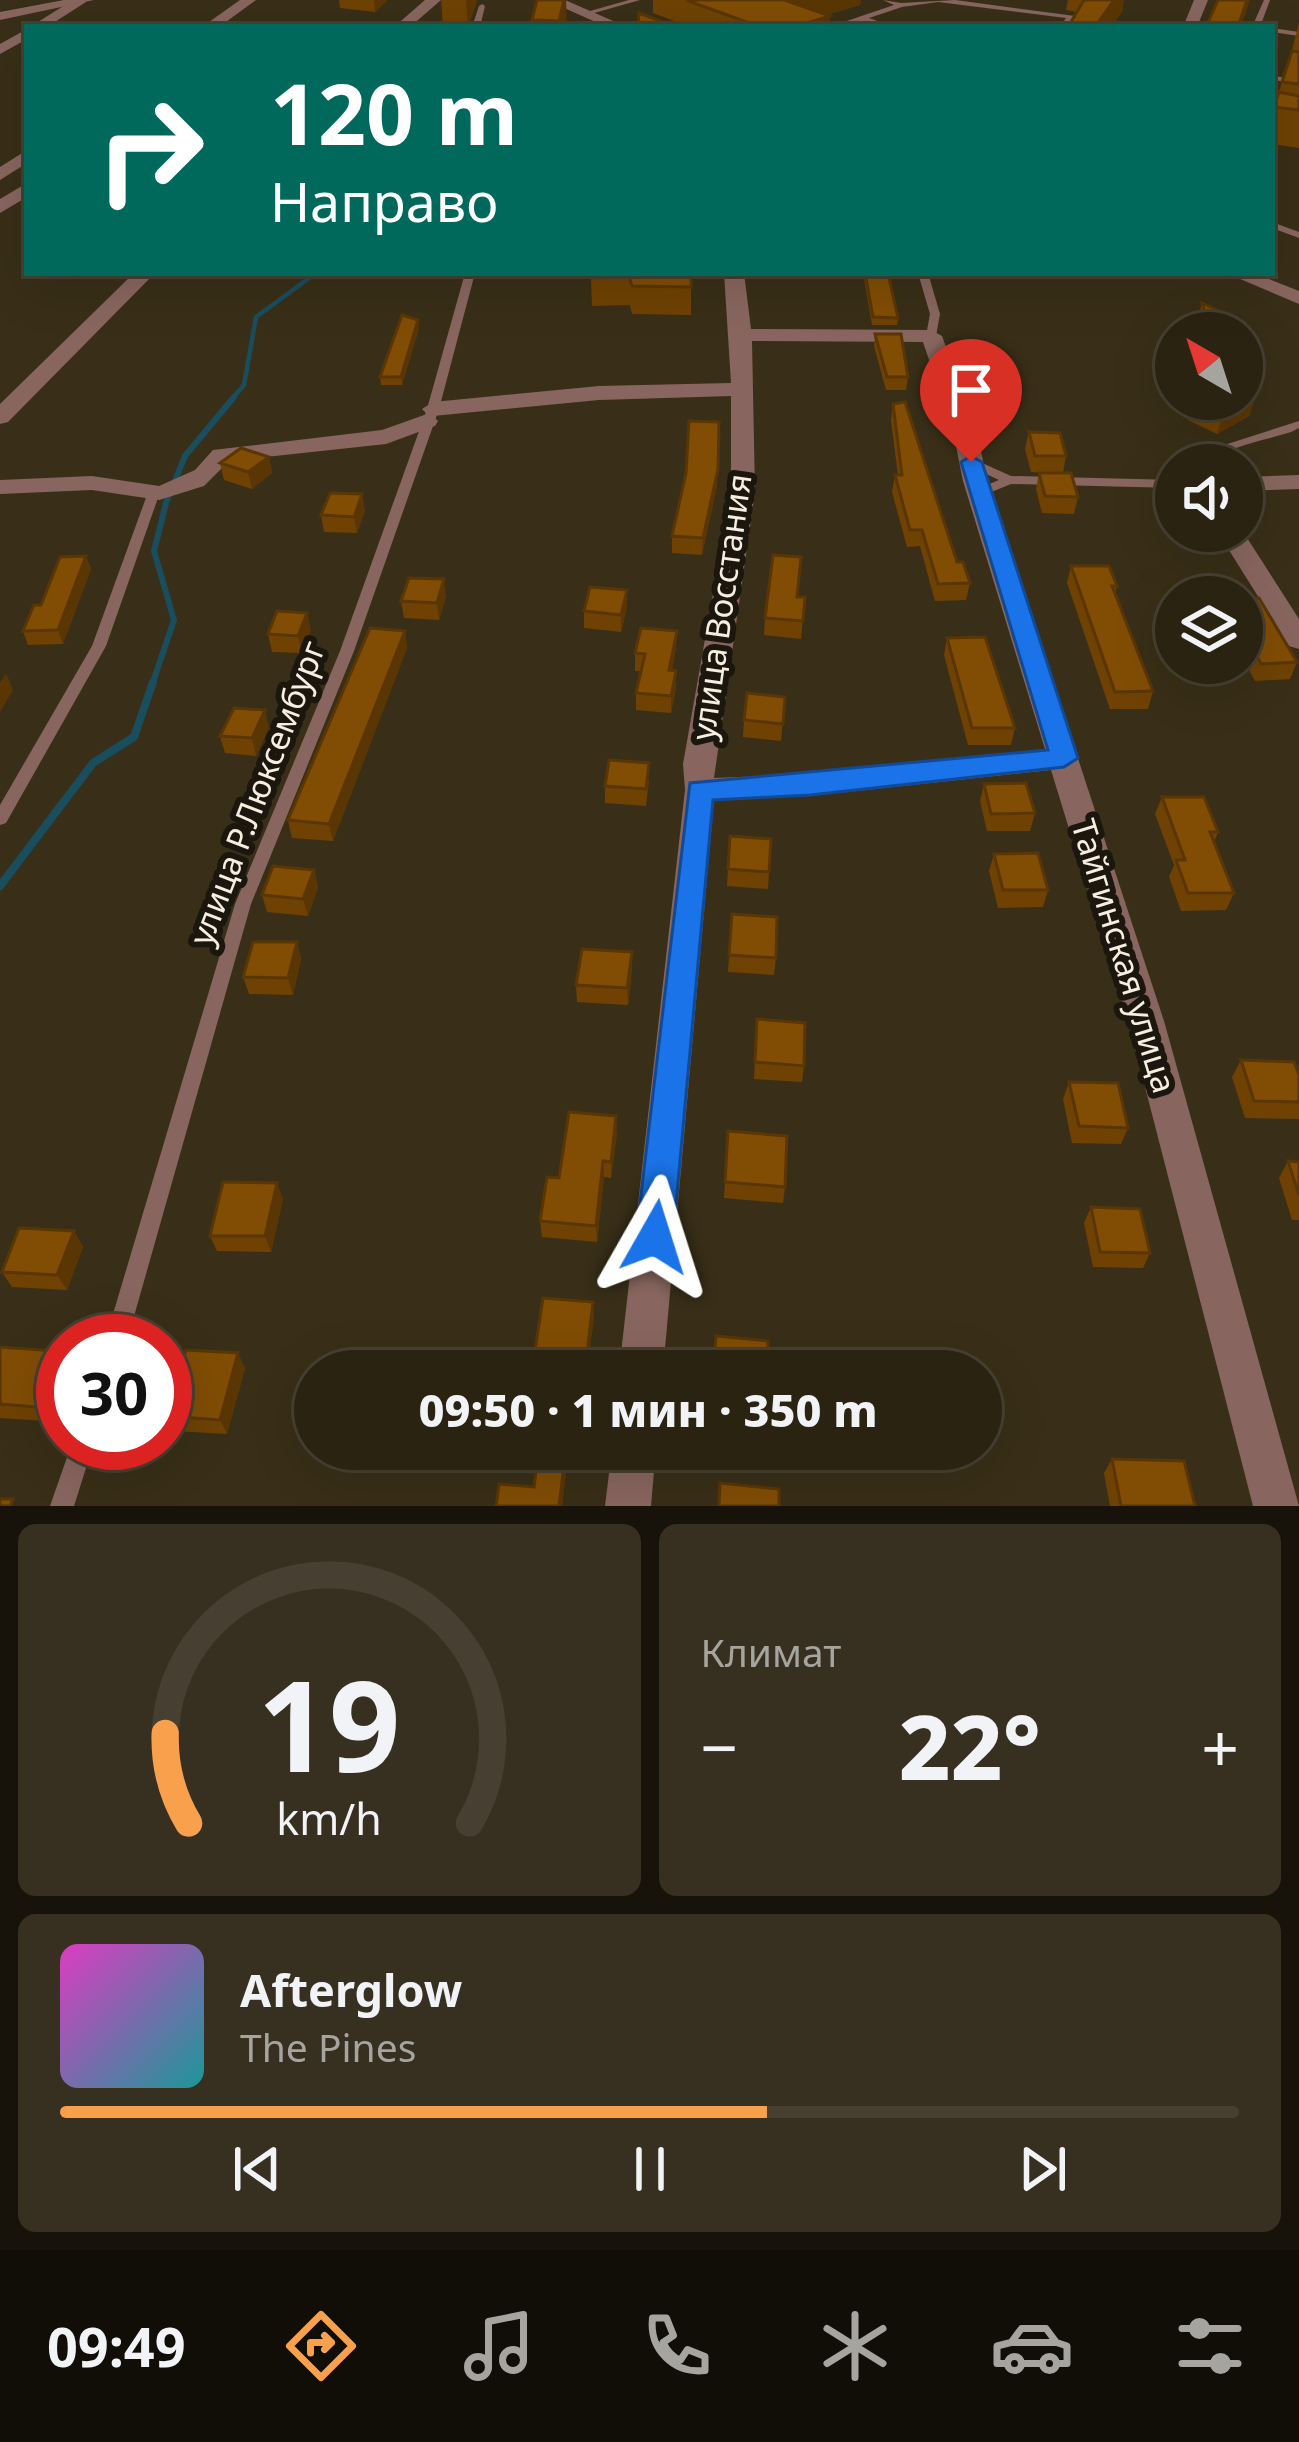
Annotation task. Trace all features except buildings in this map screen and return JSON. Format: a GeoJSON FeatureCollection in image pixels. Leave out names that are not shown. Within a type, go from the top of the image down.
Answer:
{"type":"FeatureCollection","features":[{"type":"Feature","properties":{"kind":"street"},"geometry":{"type":"LineString","coordinates":[[0,16],[82,0]]}},
{"type":"Feature","properties":{"kind":"street"},"geometry":{"type":"LineString","coordinates":[[42,24],[82,0]]}},
{"type":"Feature","properties":{"kind":"street"},"geometry":{"type":"LineString","coordinates":[[213,24],[249,0]]}},
{"type":"Feature","properties":{"kind":"street"},"geometry":{"type":"LineString","coordinates":[[244,24],[274,0]]}},
{"type":"Feature","properties":{"kind":"street"},"geometry":{"type":"LineString","coordinates":[[405,24],[434,0]]}},
{"type":"Feature","properties":{"kind":"street"},"geometry":{"type":"LineString","coordinates":[[549,6],[613,24]]}},
{"type":"Feature","properties":{"kind":"street"},"geometry":{"type":"LineString","coordinates":[[0,417],[142,276]]}},
{"type":"Feature","properties":{"kind":"street","name":"улица Восстания"},"geometry":{"type":"LineString","coordinates":[[643,1350],[700,790],[698,764],[743,492],[741,334],[734,276]]}},
{"type":"Feature","properties":{"kind":"street"},"geometry":{"type":"LineString","coordinates":[[1245,276],[1295,293]]}},
{"type":"Feature","properties":{"kind":"street"},"geometry":{"type":"LineString","coordinates":[[741,334],[931,336]]}},
{"type":"Feature","properties":{"kind":"street","name":"Тайгинская улица"},"geometry":{"type":"LineString","coordinates":[[931,336],[986,479],[1064,758],[1146,1021],[1276,1506]]}},
{"type":"Feature","properties":{"kind":"street"},"geometry":{"type":"LineString","coordinates":[[0,487],[62,482],[131,485],[153,495],[198,478],[214,468],[221,455],[386,437],[430,415],[599,393],[743,389]]}},
{"type":"Feature","properties":{"kind":"street"},"geometry":{"type":"LineString","coordinates":[[1263,483],[1299,482]]}},
{"type":"Feature","properties":{"kind":"street"},"geometry":{"type":"LineString","coordinates":[[1242,552],[1299,640]]}},
{"type":"Feature","properties":{"kind":"street"},"geometry":{"type":"LineString","coordinates":[[700,790],[810,785],[1064,758]]}},
{"type":"Feature","properties":{"kind":"street"},"geometry":{"type":"LineString","coordinates":[[628,1506],[632,1470]]}},
{"type":"Feature","properties":{"kind":"lane"},"geometry":{"type":"LineString","coordinates":[[543,0],[549,6]]}},
{"type":"Feature","properties":{"kind":"lane"},"geometry":{"type":"LineString","coordinates":[[586,13],[637,0]]}},
{"type":"Feature","properties":{"kind":"lane"},"geometry":{"type":"LineString","coordinates":[[886,0],[902,5]]}},
{"type":"Feature","properties":{"kind":"lane"},"geometry":{"type":"LineString","coordinates":[[842,24],[902,5],[938,0],[1071,16],[1066,24]]}},
{"type":"Feature","properties":{"kind":"lane"},"geometry":{"type":"LineString","coordinates":[[477,24],[482,6]]}},
{"type":"Feature","properties":{"kind":"lane"},"geometry":{"type":"LineString","coordinates":[[863,17],[882,24]]}},
{"type":"Feature","properties":{"kind":"lane","name":"улица Р.Люксембург"},"geometry":{"type":"LineString","coordinates":[[124,1314],[243,904],[347,651],[430,415],[469,276]]}},
{"type":"Feature","properties":{"kind":"lane","name":"Тайгинская улица"},"geometry":{"type":"LineString","coordinates":[[924,276],[934,314],[931,336]]}},
{"type":"Feature","properties":{"kind":"lane"},"geometry":{"type":"LineString","coordinates":[[1243,444],[1277,436],[1299,424]]}},
{"type":"Feature","properties":{"kind":"lane"},"geometry":{"type":"LineString","coordinates":[[986,479],[1155,483]]}},
{"type":"Feature","properties":{"kind":"lane"},"geometry":{"type":"LineString","coordinates":[[0,819],[99,646],[153,495]]}},
{"type":"Feature","properties":{"kind":"lane"},"geometry":{"type":"LineString","coordinates":[[62,1506],[74,1470]]}},
{"type":"Feature","properties":{"kind":"waterway"},"geometry":{"type":"LineString","coordinates":[[231,400],[244,385],[256,317],[312,276]]}},
{"type":"Feature","properties":{"kind":"waterway"},"geometry":{"type":"LineString","coordinates":[[152,685],[174,620],[154,551],[166,503],[185,456],[234,397]]}},
{"type":"Feature","properties":{"kind":"waterway"},"geometry":{"type":"LineString","coordinates":[[0,886],[93,763],[134,737],[153,682]]}},
{"type":"Feature","properties":{"kind":"route"},"geometry":{"type":"LineString","coordinates":[[655,1237],[700,790],[810,785],[1064,758],[971,462]]}}]}
